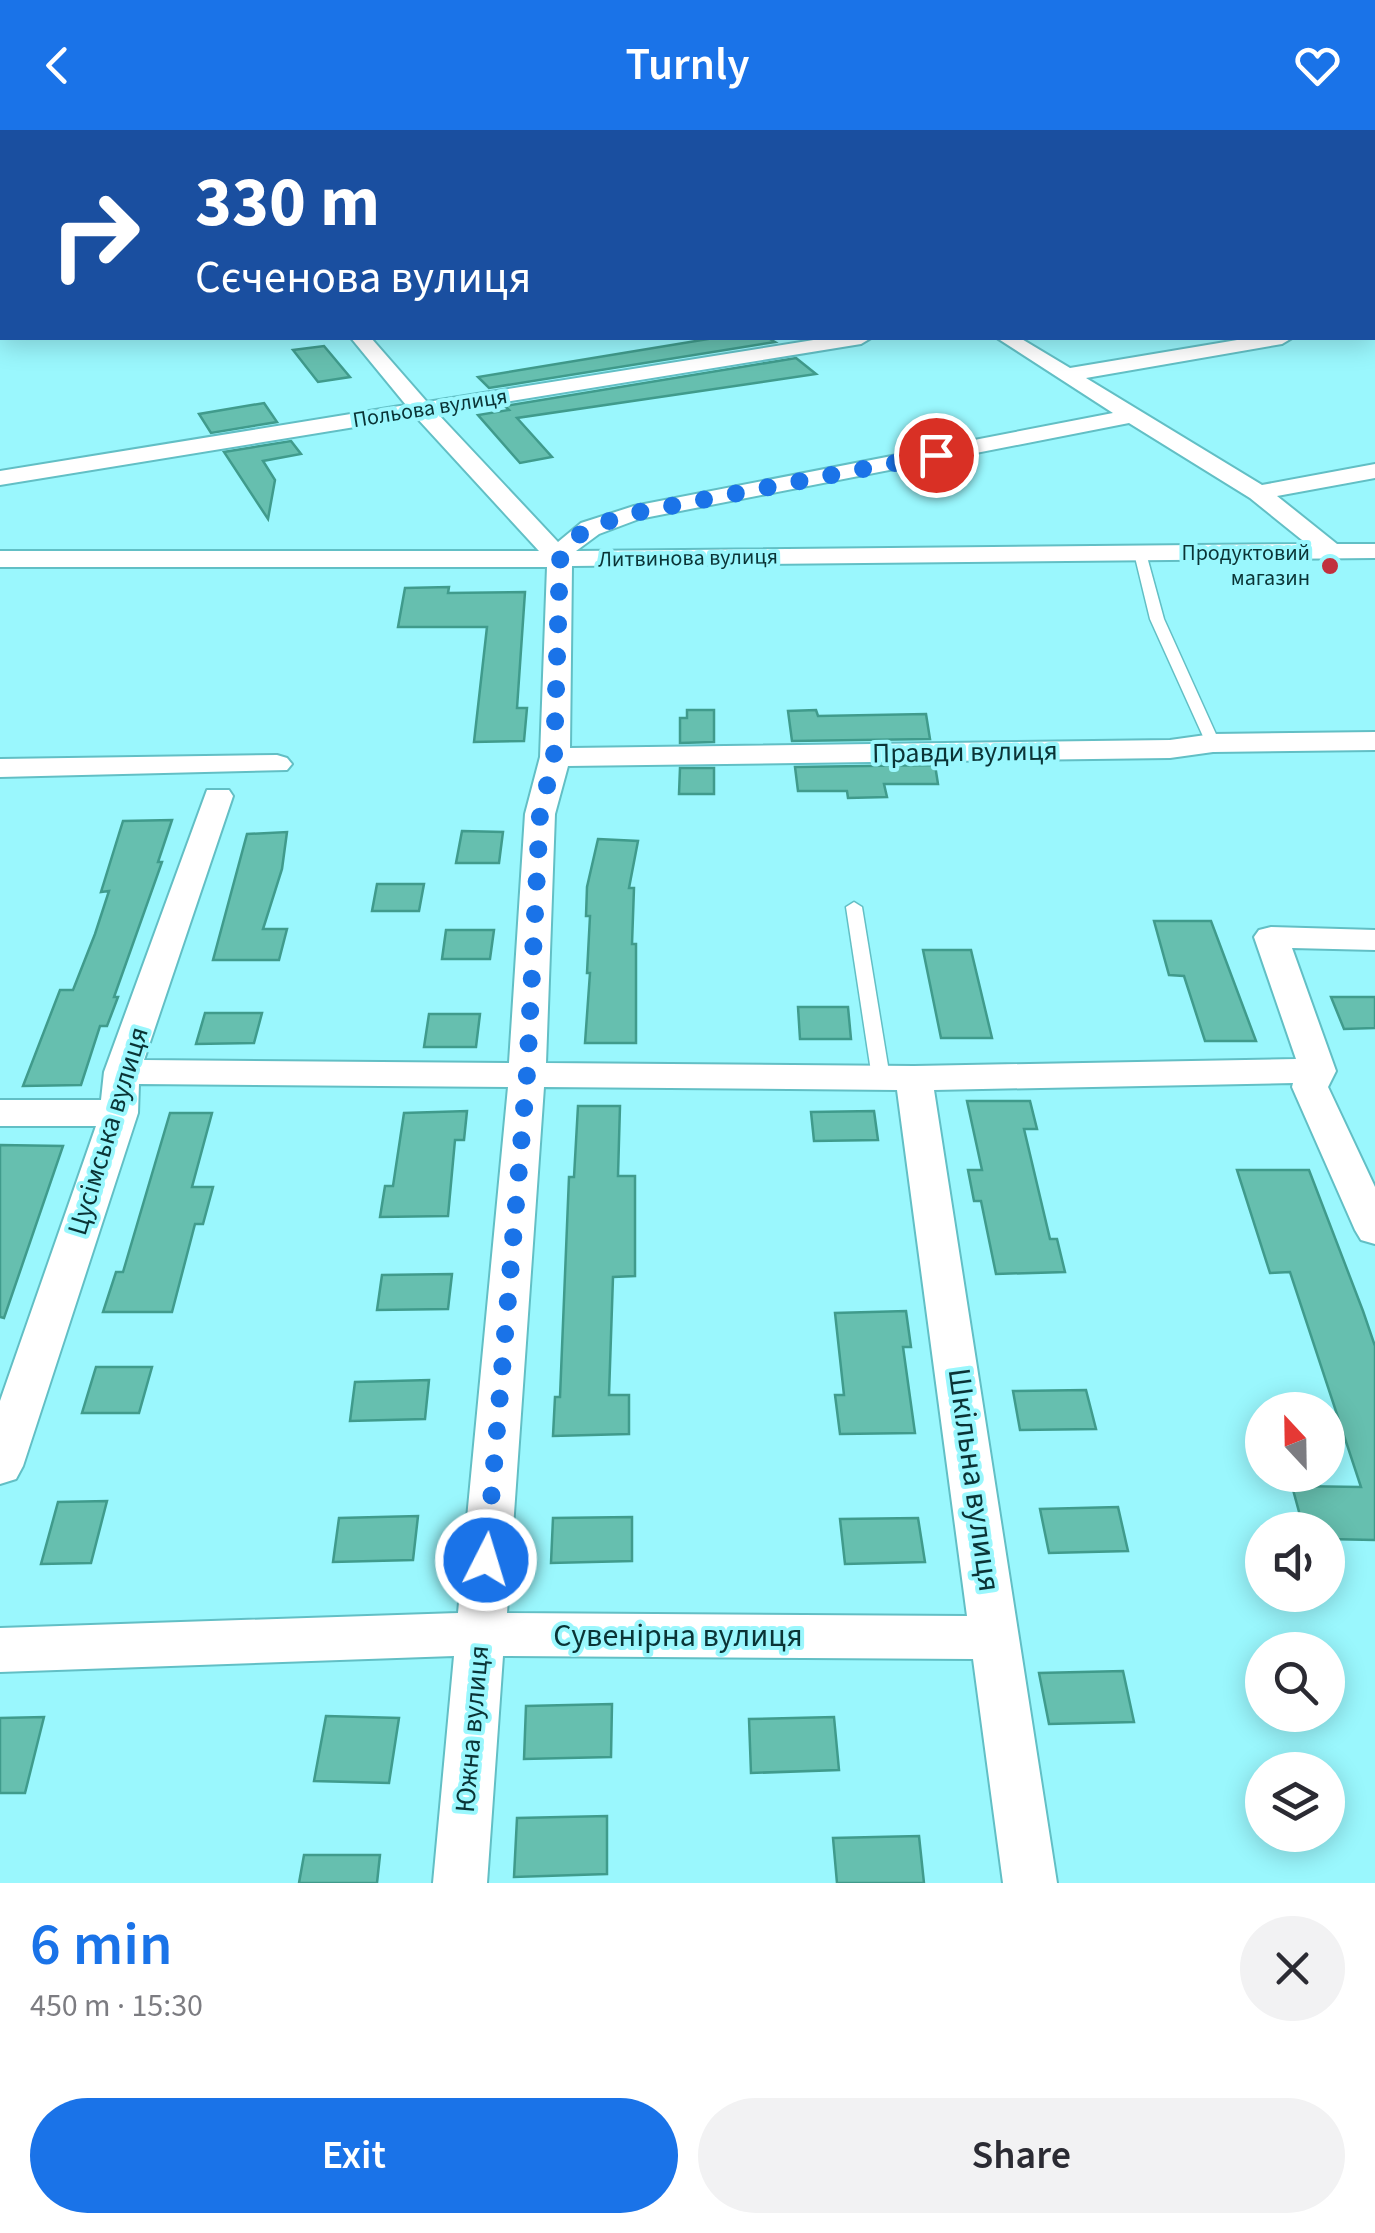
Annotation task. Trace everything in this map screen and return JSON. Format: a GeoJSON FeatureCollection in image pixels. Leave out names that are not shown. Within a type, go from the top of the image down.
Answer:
{"type":"FeatureCollection","features":[{"type":"Feature","properties":{"kind":"street"},"geometry":{"type":"LineString","coordinates":[[363,340],[560,560],[566,542],[634,513],[1129,416]]}},
{"type":"Feature","properties":{"kind":"street","name":"Польова вулиця"},"geometry":{"type":"LineString","coordinates":[[0,478],[849,340]]}},
{"type":"Feature","properties":{"kind":"street"},"geometry":{"type":"LineString","coordinates":[[1011,340],[1258,494],[1332,552]]}},
{"type":"Feature","properties":{"kind":"street"},"geometry":{"type":"LineString","coordinates":[[1065,375],[1270,340]]}},
{"type":"Feature","properties":{"kind":"street"},"geometry":{"type":"LineString","coordinates":[[1258,494],[1375,471]]}},
{"type":"Feature","properties":{"kind":"street","name":"Литвинова вулиця"},"geometry":{"type":"LineString","coordinates":[[0,559],[560,560],[1375,551]]}},
{"type":"Feature","properties":{"kind":"street","name":"Южна вулиця"},"geometry":{"type":"LineString","coordinates":[[460,1883],[527,1074],[540,814],[554,757],[560,560]]}},
{"type":"Feature","properties":{"kind":"street","name":"Правди вулиця"},"geometry":{"type":"LineString","coordinates":[[554,757],[1170,749],[1213,743],[1375,741]]}},
{"type":"Feature","properties":{"kind":"street"},"geometry":{"type":"LineString","coordinates":[[0,768],[276,764]]}},
{"type":"Feature","properties":{"kind":"street","name":"Цусімська вулиця"},"geometry":{"type":"LineString","coordinates":[[0,1466],[118,1113],[122,1072],[218,796]]}},
{"type":"Feature","properties":{"kind":"street"},"geometry":{"type":"LineString","coordinates":[[1375,940],[1271,937],[1318,1071],[1310,1087],[1375,1230]]}},
{"type":"Feature","properties":{"kind":"street"},"geometry":{"type":"LineString","coordinates":[[122,1072],[898,1078],[1318,1071]]}},
{"type":"Feature","properties":{"kind":"street","name":"Шкільна вулиця"},"geometry":{"type":"LineString","coordinates":[[898,1078],[997,1638],[1030,1883]]}},
{"type":"Feature","properties":{"kind":"street"},"geometry":{"type":"LineString","coordinates":[[0,1113],[118,1113]]}},
{"type":"Feature","properties":{"kind":"street","name":"Сувенірна вулиця"},"geometry":{"type":"LineString","coordinates":[[0,1650],[480,1634],[997,1638]]}},
{"type":"Feature","properties":{"kind":"lane"},"geometry":{"type":"LineString","coordinates":[[1140,554],[1157,620],[1213,743]]}},
{"type":"Feature","properties":{"kind":"lane"},"geometry":{"type":"LineString","coordinates":[[854,907],[898,1078]]}},
{"type":"Feature","properties":{"kind":"building"},"geometry":{"type":"Polygon","coordinates":[[[702,340],[775,342],[489,388],[478,377],[702,340]]]}},
{"type":"Feature","properties":{"kind":"building"},"geometry":{"type":"Polygon","coordinates":[[[324,346],[350,377],[318,382],[293,350],[324,346]]]}},
{"type":"Feature","properties":{"kind":"building"},"geometry":{"type":"Polygon","coordinates":[[[796,358],[816,374],[517,418],[552,457],[520,463],[478,415],[509,410],[505,406],[796,358]]]}},
{"type":"Feature","properties":{"kind":"building"},"geometry":{"type":"Polygon","coordinates":[[[264,403],[277,422],[211,433],[199,414],[264,403]]]}},
{"type":"Feature","properties":{"kind":"building"},"geometry":{"type":"Polygon","coordinates":[[[291,441],[301,454],[263,461],[275,480],[268,519],[224,452],[291,441]]]}},
{"type":"Feature","properties":{"kind":"building"},"geometry":{"type":"Polygon","coordinates":[[[449,587],[448,593],[525,592],[517,708],[527,708],[524,741],[474,742],[487,627],[398,627],[405,588],[449,587]]]}},
{"type":"Feature","properties":{"kind":"building"},"geometry":{"type":"Polygon","coordinates":[[[687,710],[714,710],[714,742],[680,743],[680,718],[687,718],[687,710]]]}},
{"type":"Feature","properties":{"kind":"building"},"geometry":{"type":"Polygon","coordinates":[[[816,710],[818,716],[926,714],[930,739],[792,741],[788,711],[816,710]]]}},
{"type":"Feature","properties":{"kind":"building"},"geometry":{"type":"Polygon","coordinates":[[[935,765],[938,784],[884,784],[887,797],[848,798],[847,791],[798,791],[795,767],[935,765]]]}},
{"type":"Feature","properties":{"kind":"building"},"geometry":{"type":"Polygon","coordinates":[[[680,768],[714,768],[714,794],[679,794],[680,768]]]}},
{"type":"Feature","properties":{"kind":"building"},"geometry":{"type":"Polygon","coordinates":[[[172,820],[158,862],[162,862],[114,997],[118,997],[107,1026],[100,1026],[81,1085],[23,1086],[60,990],[73,990],[95,934],[109,891],[101,892],[123,821],[172,820]]]}},
{"type":"Feature","properties":{"kind":"building"},"geometry":{"type":"Polygon","coordinates":[[[462,831],[503,832],[499,863],[456,863],[462,831]]]}},
{"type":"Feature","properties":{"kind":"building"},"geometry":{"type":"Polygon","coordinates":[[[287,832],[282,869],[263,929],[287,929],[279,960],[213,960],[247,834],[287,832]]]}},
{"type":"Feature","properties":{"kind":"building"},"geometry":{"type":"Polygon","coordinates":[[[598,839],[638,841],[629,888],[634,888],[636,1043],[585,1043],[590,973],[587,887],[598,839]]]}},
{"type":"Feature","properties":{"kind":"building"},"geometry":{"type":"Polygon","coordinates":[[[377,884],[424,884],[419,911],[372,911],[377,884]]]}},
{"type":"Feature","properties":{"kind":"building"},"geometry":{"type":"Polygon","coordinates":[[[1154,921],[1211,921],[1256,1041],[1205,1041],[1184,976],[1169,975],[1154,921]]]}},
{"type":"Feature","properties":{"kind":"building"},"geometry":{"type":"Polygon","coordinates":[[[446,930],[494,930],[490,959],[442,959],[446,930]]]}},
{"type":"Feature","properties":{"kind":"building"},"geometry":{"type":"Polygon","coordinates":[[[923,950],[971,950],[992,1038],[941,1038],[923,950]]]}},
{"type":"Feature","properties":{"kind":"building"},"geometry":{"type":"Polygon","coordinates":[[[1331,997],[1375,997],[1375,1028],[1344,1029],[1331,997]]]}},
{"type":"Feature","properties":{"kind":"building"},"geometry":{"type":"Polygon","coordinates":[[[798,1007],[848,1007],[851,1039],[800,1039],[798,1007]]]}},
{"type":"Feature","properties":{"kind":"building"},"geometry":{"type":"Polygon","coordinates":[[[205,1013],[262,1013],[254,1043],[196,1044],[205,1013]]]}},
{"type":"Feature","properties":{"kind":"building"},"geometry":{"type":"Polygon","coordinates":[[[429,1014],[480,1014],[476,1047],[424,1047],[429,1014]]]}},
{"type":"Feature","properties":{"kind":"building"},"geometry":{"type":"Polygon","coordinates":[[[967,1101],[1030,1101],[1037,1129],[1024,1129],[1050,1239],[1057,1239],[1065,1272],[996,1274],[981,1201],[974,1201],[968,1170],[982,1170],[967,1101]]]}},
{"type":"Feature","properties":{"kind":"building"},"geometry":{"type":"Polygon","coordinates":[[[578,1106],[620,1106],[618,1176],[635,1176],[635,1276],[613,1277],[609,1395],[629,1395],[629,1434],[553,1436],[555,1397],[560,1397],[569,1177],[574,1177],[578,1106]]]}},
{"type":"Feature","properties":{"kind":"building"},"geometry":{"type":"Polygon","coordinates":[[[467,1111],[464,1140],[455,1140],[448,1216],[380,1217],[385,1186],[393,1186],[404,1113],[467,1111]]]}},
{"type":"Feature","properties":{"kind":"building"},"geometry":{"type":"Polygon","coordinates":[[[874,1111],[878,1140],[814,1141],[811,1112],[874,1111]]]}},
{"type":"Feature","properties":{"kind":"building"},"geometry":{"type":"Polygon","coordinates":[[[170,1113],[212,1113],[192,1187],[213,1187],[203,1224],[195,1224],[172,1312],[103,1312],[116,1272],[123,1272],[170,1113]]]}},
{"type":"Feature","properties":{"kind":"building"},"geometry":{"type":"Polygon","coordinates":[[[0,1145],[63,1146],[4,1318],[0,1317],[0,1145]]]}},
{"type":"Feature","properties":{"kind":"building"},"geometry":{"type":"Polygon","coordinates":[[[1237,1170],[1309,1170],[1375,1346],[1375,1540],[1345,1539],[1345,1512],[1299,1512],[1294,1492],[1345,1492],[1345,1487],[1361,1487],[1345,1439],[1345,1392],[1330,1392],[1290,1272],[1270,1273],[1237,1170]]]}},
{"type":"Feature","properties":{"kind":"building"},"geometry":{"type":"Polygon","coordinates":[[[452,1274],[448,1309],[377,1310],[382,1275],[452,1274]]]}},
{"type":"Feature","properties":{"kind":"building"},"geometry":{"type":"Polygon","coordinates":[[[906,1311],[911,1347],[903,1347],[915,1433],[840,1434],[835,1395],[844,1395],[835,1313],[906,1311]]]}},
{"type":"Feature","properties":{"kind":"building"},"geometry":{"type":"Polygon","coordinates":[[[96,1367],[152,1367],[139,1413],[82,1413],[96,1367]]]}},
{"type":"Feature","properties":{"kind":"building"},"geometry":{"type":"Polygon","coordinates":[[[429,1380],[425,1419],[350,1421],[355,1382],[429,1380]]]}},
{"type":"Feature","properties":{"kind":"building"},"geometry":{"type":"Polygon","coordinates":[[[1086,1390],[1096,1429],[1020,1430],[1013,1391],[1086,1390]]]}},
{"type":"Feature","properties":{"kind":"building"},"geometry":{"type":"Polygon","coordinates":[[[107,1501],[91,1563],[41,1564],[58,1502],[107,1501]]]}},
{"type":"Feature","properties":{"kind":"building"},"geometry":{"type":"Polygon","coordinates":[[[1118,1507],[1128,1551],[1049,1553],[1040,1509],[1118,1507]]]}},
{"type":"Feature","properties":{"kind":"building"},"geometry":{"type":"Polygon","coordinates":[[[418,1516],[413,1560],[333,1562],[339,1518],[418,1516]]]}},
{"type":"Feature","properties":{"kind":"building"},"geometry":{"type":"Polygon","coordinates":[[[632,1517],[632,1561],[551,1563],[553,1518],[632,1517]]]}},
{"type":"Feature","properties":{"kind":"building"},"geometry":{"type":"Polygon","coordinates":[[[918,1518],[925,1562],[845,1564],[840,1519],[918,1518]]]}},
{"type":"Feature","properties":{"kind":"building"},"geometry":{"type":"Polygon","coordinates":[[[1123,1671],[1134,1722],[1049,1724],[1039,1673],[1123,1671]]]}},
{"type":"Feature","properties":{"kind":"building"},"geometry":{"type":"Polygon","coordinates":[[[612,1704],[611,1757],[524,1759],[526,1706],[612,1704]]]}},
{"type":"Feature","properties":{"kind":"building"},"geometry":{"type":"Polygon","coordinates":[[[326,1716],[399,1718],[389,1783],[314,1781],[326,1716]]]}},
{"type":"Feature","properties":{"kind":"building"},"geometry":{"type":"Polygon","coordinates":[[[44,1717],[25,1793],[0,1793],[0,1718],[44,1717]]]}},
{"type":"Feature","properties":{"kind":"building"},"geometry":{"type":"Polygon","coordinates":[[[834,1717],[839,1770],[751,1773],[749,1719],[834,1717]]]}},
{"type":"Feature","properties":{"kind":"building"},"geometry":{"type":"Polygon","coordinates":[[[607,1816],[607,1874],[514,1877],[517,1818],[607,1816]]]}},
{"type":"Feature","properties":{"kind":"building"},"geometry":{"type":"Polygon","coordinates":[[[919,1836],[924,1883],[837,1883],[833,1838],[919,1836]]]}},
{"type":"Feature","properties":{"kind":"building"},"geometry":{"type":"Polygon","coordinates":[[[304,1855],[380,1855],[377,1883],[299,1883],[304,1855]]]}},
{"type":"Feature","properties":{"kind":"place","name":"Продуктовий магазин"},"geometry":{"type":"Point","coordinates":[1330,566]}},
{"type":"Feature","properties":{"kind":"route"},"geometry":{"type":"LineString","coordinates":[[486,1560],[527,1074],[540,814],[554,757],[560,560],[566,542],[634,513],[936,455]]}}]}
